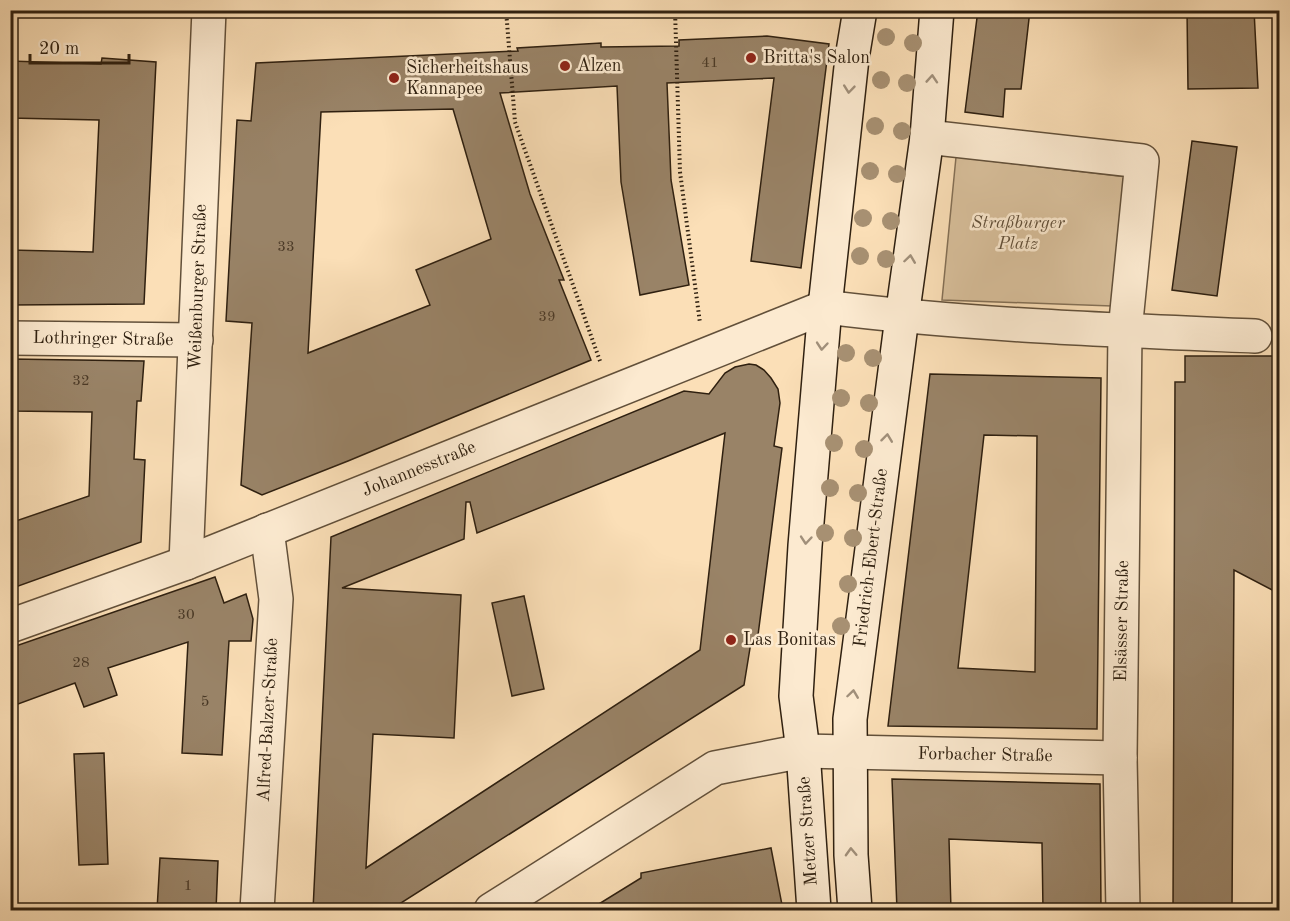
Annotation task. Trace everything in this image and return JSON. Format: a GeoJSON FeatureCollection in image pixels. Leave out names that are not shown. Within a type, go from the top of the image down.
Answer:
{"type":"FeatureCollection","features":[{"type":"Feature","properties":{"kind":"street","name":"Weißenburger Straße"},"geometry":{"type":"LineString","coordinates":[[186,563],[209,10]]}},
{"type":"Feature","properties":{"kind":"street"},"geometry":{"type":"LineString","coordinates":[[803,751],[796,696],[805,546],[825,307],[852,58],[860,10]]}},
{"type":"Feature","properties":{"kind":"street","name":"Friedrich-Ebert-Straße"},"geometry":{"type":"LineString","coordinates":[[849,752],[850,719],[927,137],[936,10]]}},
{"type":"Feature","properties":{"kind":"street"},"geometry":{"type":"LineString","coordinates":[[927,137],[1142,161],[1125,331]]}},
{"type":"Feature","properties":{"kind":"street","name":"Johannesstraße"},"geometry":{"type":"LineString","coordinates":[[10,626],[186,563],[825,307]]}},
{"type":"Feature","properties":{"kind":"street"},"geometry":{"type":"LineString","coordinates":[[825,307],[902,317],[1125,331],[1255,336]]}},
{"type":"Feature","properties":{"kind":"street","name":"Elsässer Straße"},"geometry":{"type":"LineString","coordinates":[[1123,910],[1120,758],[1125,331]]}},
{"type":"Feature","properties":{"kind":"street","name":"Lothringer Straße"},"geometry":{"type":"LineString","coordinates":[[10,338],[196,340]]}},
{"type":"Feature","properties":{"kind":"street","name":"Alfred-Balzer-Straße"},"geometry":{"type":"LineString","coordinates":[[257,910],[276,599],[267,531]]}},
{"type":"Feature","properties":{"kind":"street"},"geometry":{"type":"LineString","coordinates":[[490,910],[715,768],[803,751],[849,752],[851,855],[855,910]]}},
{"type":"Feature","properties":{"kind":"street","name":"Metzer Straße"},"geometry":{"type":"LineString","coordinates":[[803,751],[814,910]]}},
{"type":"Feature","properties":{"kind":"street","name":"Forbacher Straße"},"geometry":{"type":"LineString","coordinates":[[849,752],[1120,758]]}},
{"type":"Feature","properties":{"kind":"path"},"geometry":{"type":"LineString","coordinates":[[506,10],[515,122],[611,392]]}},
{"type":"Feature","properties":{"kind":"path"},"geometry":{"type":"LineString","coordinates":[[675,10],[680,172],[704,355]]}},
{"type":"Feature","properties":{"kind":"green space","name":"Straßburger Platz"},"geometry":{"type":"Polygon","coordinates":[[[956,157],[1127,177],[1112,306],[942,300],[956,157]]]}},
{"type":"Feature","properties":{"kind":"building"},"geometry":{"type":"Polygon","coordinates":[[[978,10],[1030,10],[1021,89],[1005,89],[1003,117],[965,112],[978,10]]]}},
{"type":"Feature","properties":{"kind":"building"},"geometry":{"type":"Polygon","coordinates":[[[1187,10],[1254,10],[1258,88],[1188,89],[1187,10]]]}},
{"type":"Feature","properties":{"kind":"building"},"geometry":{"type":"Polygon","coordinates":[[[767,36],[829,44],[801,268],[751,261],[774,78],[667,83],[671,180],[689,285],[640,295],[621,182],[617,86],[500,93],[530,194],[564,280],[559,280],[591,360],[262,495],[241,485],[252,323],[226,321],[237,120],[251,121],[256,63],[518,51],[517,48],[601,43],[601,47],[679,46],[679,40],[767,36]],[[453,109],[321,112],[308,353],[430,305],[416,270],[491,239],[453,109]]]}},
{"type":"Feature","properties":{"kind":"building"},"geometry":{"type":"Polygon","coordinates":[[[102,58],[156,62],[144,304],[10,305],[10,250],[93,252],[99,120],[10,118],[10,61],[101,64],[102,58]]]}},
{"type":"Feature","properties":{"kind":"building"},"geometry":{"type":"Polygon","coordinates":[[[1192,141],[1237,147],[1217,296],[1172,290],[1192,141]]]}},
{"type":"Feature","properties":{"kind":"building"},"geometry":{"type":"Polygon","coordinates":[[[1185,356],[1279,356],[1280,594],[1234,570],[1232,910],[1173,910],[1175,382],[1185,382],[1185,356]]]}},
{"type":"Feature","properties":{"kind":"building"},"geometry":{"type":"Polygon","coordinates":[[[10,359],[144,361],[141,401],[137,401],[134,459],[145,460],[141,542],[10,589],[10,523],[89,496],[92,412],[10,411],[10,359]]]}},
{"type":"Feature","properties":{"kind":"building"},"geometry":{"type":"Polygon","coordinates":[[[756,365],[764,370],[778,389],[780,403],[774,446],[782,448],[757,643],[751,642],[744,685],[390,910],[313,910],[331,537],[684,391],[709,394],[725,373],[735,367],[756,365]],[[725,433],[477,533],[470,502],[466,502],[464,539],[342,588],[461,595],[454,738],[373,734],[366,868],[700,650],[725,433]]]}},
{"type":"Feature","properties":{"kind":"building"},"geometry":{"type":"Polygon","coordinates":[[[930,374],[1101,378],[1097,729],[888,726],[930,374]],[[984,435],[958,668],[1035,672],[1037,436],[984,435]]]}},
{"type":"Feature","properties":{"kind":"building"},"geometry":{"type":"Polygon","coordinates":[[[215,577],[224,603],[246,594],[253,619],[251,641],[229,641],[222,755],[182,753],[188,642],[108,668],[117,695],[84,707],[75,683],[10,707],[10,648],[215,577]]]}},
{"type":"Feature","properties":{"kind":"building"},"geometry":{"type":"Polygon","coordinates":[[[524,596],[544,689],[512,696],[492,603],[524,596]]]}},
{"type":"Feature","properties":{"kind":"building"},"geometry":{"type":"Polygon","coordinates":[[[104,753],[108,864],[79,865],[74,754],[104,753]]]}},
{"type":"Feature","properties":{"kind":"building"},"geometry":{"type":"Polygon","coordinates":[[[892,779],[1100,784],[1101,910],[1043,910],[1042,843],[949,839],[951,910],[897,910],[892,779]]]}},
{"type":"Feature","properties":{"kind":"building"},"geometry":{"type":"Polygon","coordinates":[[[771,848],[783,910],[589,910],[641,878],[641,873],[771,848]]]}},
{"type":"Feature","properties":{"kind":"building"},"geometry":{"type":"Polygon","coordinates":[[[160,858],[218,861],[216,910],[157,910],[160,858]]]}},
{"type":"Feature","properties":{"kind":"place","name":"Britta's Salon"},"geometry":{"type":"Point","coordinates":[751,58]}},
{"type":"Feature","properties":{"kind":"place","name":"Alzen"},"geometry":{"type":"Point","coordinates":[565,66]}},
{"type":"Feature","properties":{"kind":"place","name":"Sicherheitshaus Kannapee"},"geometry":{"type":"Point","coordinates":[394,78]}},
{"type":"Feature","properties":{"kind":"place","name":"Las Bonitas"},"geometry":{"type":"Point","coordinates":[731,640]}}]}
